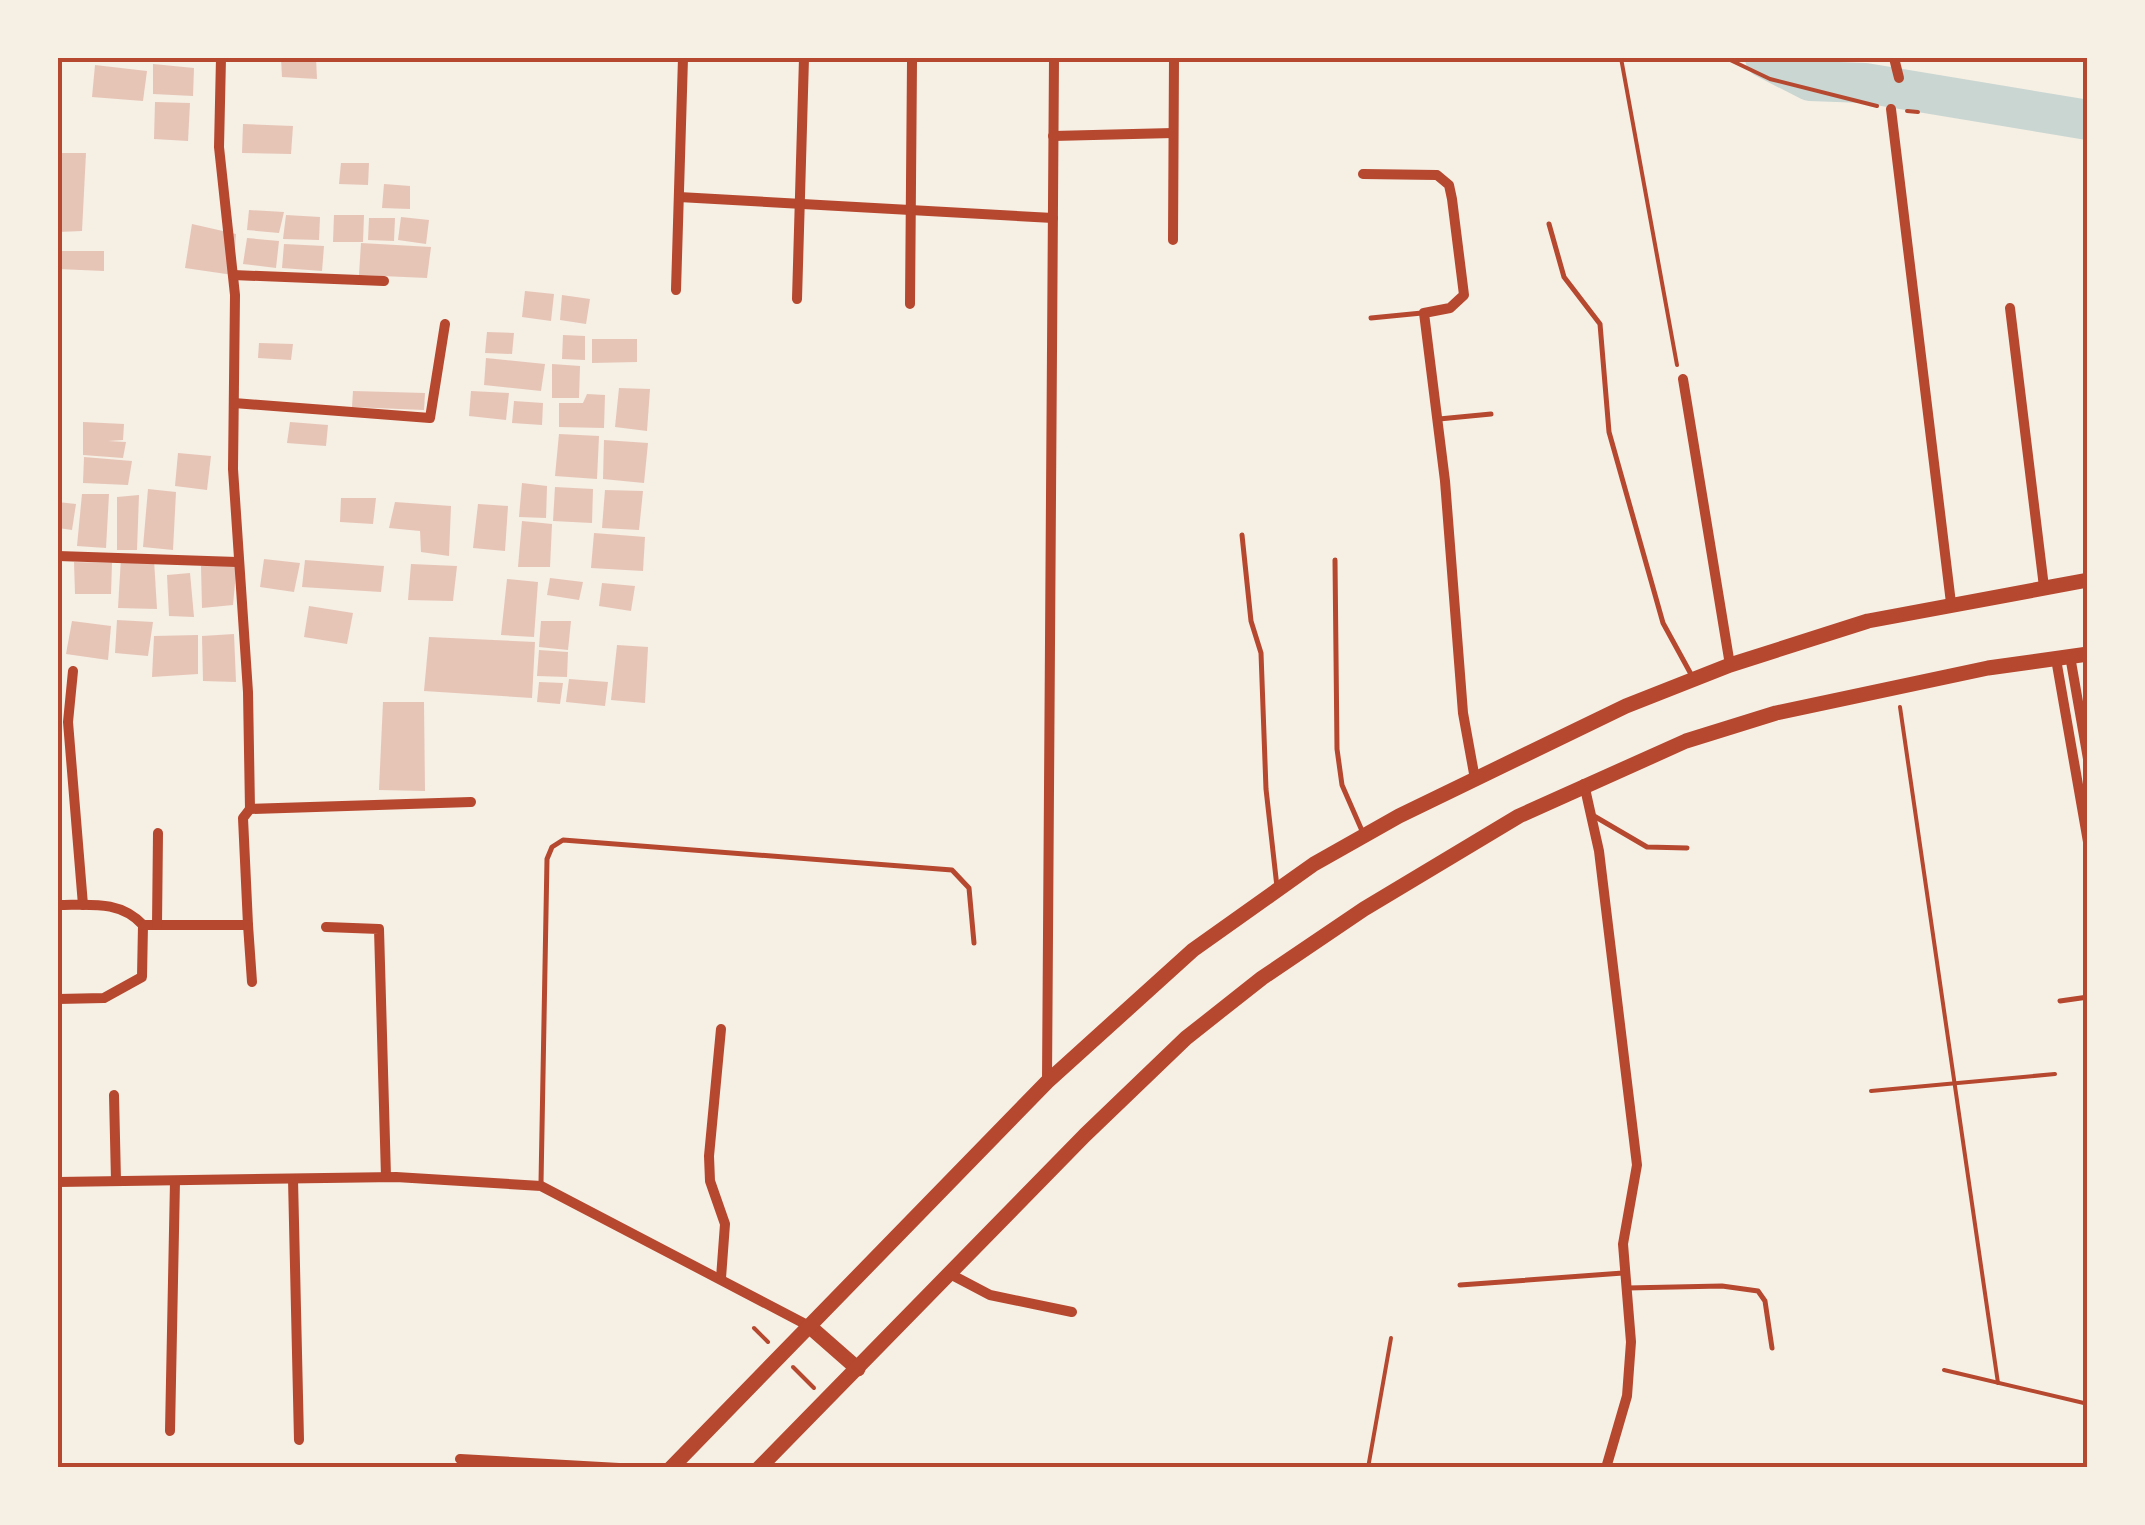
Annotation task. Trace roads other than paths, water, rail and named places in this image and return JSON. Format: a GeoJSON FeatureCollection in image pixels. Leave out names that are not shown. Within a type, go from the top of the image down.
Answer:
{"type":"FeatureCollection","features":[{"type":"Feature","properties":{"kind":"main road"},"geometry":{"type":"LineString","coordinates":[[671,1468],[1047,1082],[1192,950],[1364,836],[1693,679],[1795,641],[1951,603],[2088,580]]}},
{"type":"Feature","properties":{"kind":"main road"},"geometry":{"type":"LineString","coordinates":[[759,1468],[1186,1038],[1262,978],[1380,900],[1519,816],[1686,742],[1776,713],[2088,654]]}},
{"type":"Feature","properties":{"kind":"main road"},"geometry":{"type":"LineString","coordinates":[[809,1326],[858,1369]]}},
{"type":"Feature","properties":{"kind":"street"},"geometry":{"type":"LineString","coordinates":[[222,58],[219,147],[233,275],[237,562],[248,692],[250,808],[243,818],[252,982]]}},
{"type":"Feature","properties":{"kind":"street"},"geometry":{"type":"LineString","coordinates":[[676,290],[683,58]]}},
{"type":"Feature","properties":{"kind":"street"},"geometry":{"type":"LineString","coordinates":[[798,299],[804,58]]}},
{"type":"Feature","properties":{"kind":"street"},"geometry":{"type":"LineString","coordinates":[[1047,1082],[1054,58]]}},
{"type":"Feature","properties":{"kind":"street"},"geometry":{"type":"LineString","coordinates":[[1172,240],[1174,58]]}},
{"type":"Feature","properties":{"kind":"street"},"geometry":{"type":"LineString","coordinates":[[1894,58],[1899,78]]}},
{"type":"Feature","properties":{"kind":"street"},"geometry":{"type":"LineString","coordinates":[[910,304],[912,62]]}},
{"type":"Feature","properties":{"kind":"street"},"geometry":{"type":"LineString","coordinates":[[1890,109],[1951,603]]}},
{"type":"Feature","properties":{"kind":"street"},"geometry":{"type":"LineString","coordinates":[[1053,136],[1173,133]]}},
{"type":"Feature","properties":{"kind":"street"},"geometry":{"type":"LineString","coordinates":[[1364,174],[1437,175],[1449,185],[1464,295],[1459,304],[1424,312],[1438,419],[1462,713],[1475,780]]}},
{"type":"Feature","properties":{"kind":"street"},"geometry":{"type":"LineString","coordinates":[[679,197],[1053,218]]}},
{"type":"Feature","properties":{"kind":"street"},"geometry":{"type":"LineString","coordinates":[[233,275],[384,281]]}},
{"type":"Feature","properties":{"kind":"street"},"geometry":{"type":"LineString","coordinates":[[2010,308],[2044,586]]}},
{"type":"Feature","properties":{"kind":"street"},"geometry":{"type":"LineString","coordinates":[[234,403],[430,418],[445,324]]}},
{"type":"Feature","properties":{"kind":"street"},"geometry":{"type":"LineString","coordinates":[[1683,379],[1730,665]]}},
{"type":"Feature","properties":{"kind":"street"},"geometry":{"type":"LineString","coordinates":[[58,556],[237,562]]}},
{"type":"Feature","properties":{"kind":"street"},"geometry":{"type":"LineString","coordinates":[[2063,658],[2088,759]]}},
{"type":"Feature","properties":{"kind":"street"},"geometry":{"type":"LineString","coordinates":[[2063,658],[2088,842]]}},
{"type":"Feature","properties":{"kind":"street"},"geometry":{"type":"LineString","coordinates":[[73,671],[68,722],[82,905]]}},
{"type":"Feature","properties":{"kind":"street"},"geometry":{"type":"LineString","coordinates":[[1584,784],[1600,851],[1638,1165],[1626,1212],[1624,1288],[1631,1342],[1626,1396],[1606,1468]]}},
{"type":"Feature","properties":{"kind":"street"},"geometry":{"type":"LineString","coordinates":[[250,808],[470,802]]}},
{"type":"Feature","properties":{"kind":"street"},"geometry":{"type":"LineString","coordinates":[[156,926],[158,832]]}},
{"type":"Feature","properties":{"kind":"street"},"geometry":{"type":"LineString","coordinates":[[58,906],[117,906],[131,912],[143,925],[248,924]]}},
{"type":"Feature","properties":{"kind":"street"},"geometry":{"type":"LineString","coordinates":[[58,999],[104,998],[142,977],[143,925]]}},
{"type":"Feature","properties":{"kind":"street"},"geometry":{"type":"LineString","coordinates":[[326,927],[379,929],[386,1177]]}},
{"type":"Feature","properties":{"kind":"street"},"geometry":{"type":"LineString","coordinates":[[720,1278],[725,1224],[710,1181],[710,1156],[721,1029]]}},
{"type":"Feature","properties":{"kind":"street"},"geometry":{"type":"LineString","coordinates":[[114,1094],[116,1181]]}},
{"type":"Feature","properties":{"kind":"street"},"geometry":{"type":"LineString","coordinates":[[58,1182],[386,1177],[541,1186],[809,1326]]}},
{"type":"Feature","properties":{"kind":"street"},"geometry":{"type":"LineString","coordinates":[[292,1179],[299,1440]]}},
{"type":"Feature","properties":{"kind":"street"},"geometry":{"type":"LineString","coordinates":[[170,1432],[174,1181]]}},
{"type":"Feature","properties":{"kind":"street"},"geometry":{"type":"LineString","coordinates":[[952,1274],[990,1295],[1072,1312]]}},
{"type":"Feature","properties":{"kind":"street"},"geometry":{"type":"LineString","coordinates":[[460,1459],[619,1468]]}},
{"type":"Feature","properties":{"kind":"lane"},"geometry":{"type":"LineString","coordinates":[[1549,224],[1564,277],[1600,324],[1609,432],[1662,624],[1693,679]]}},
{"type":"Feature","properties":{"kind":"lane"},"geometry":{"type":"LineString","coordinates":[[1370,318],[1424,312]]}},
{"type":"Feature","properties":{"kind":"lane"},"geometry":{"type":"LineString","coordinates":[[1438,419],[1491,414]]}},
{"type":"Feature","properties":{"kind":"lane"},"geometry":{"type":"LineString","coordinates":[[1242,535],[1251,621],[1261,653],[1266,790],[1278,890]]}},
{"type":"Feature","properties":{"kind":"lane"},"geometry":{"type":"LineString","coordinates":[[1335,560],[1336,749],[1342,785],[1364,836]]}},
{"type":"Feature","properties":{"kind":"lane"},"geometry":{"type":"LineString","coordinates":[[1591,814],[1633,842],[1688,848]]}},
{"type":"Feature","properties":{"kind":"lane"},"geometry":{"type":"LineString","coordinates":[[541,1186],[547,859],[552,847],[562,840],[952,870],[970,888],[974,943]]}},
{"type":"Feature","properties":{"kind":"lane"},"geometry":{"type":"LineString","coordinates":[[2060,1001],[2088,997]]}},
{"type":"Feature","properties":{"kind":"lane"},"geometry":{"type":"LineString","coordinates":[[1460,1284],[1624,1274]]}},
{"type":"Feature","properties":{"kind":"lane"},"geometry":{"type":"LineString","coordinates":[[1624,1288],[1722,1286],[1758,1290],[1766,1301],[1772,1348]]}},
{"type":"Feature","properties":{"kind":"waterway"},"geometry":{"type":"LineString","coordinates":[[1765,58],[1810,81],[1865,83],[2088,120]]}}]}
